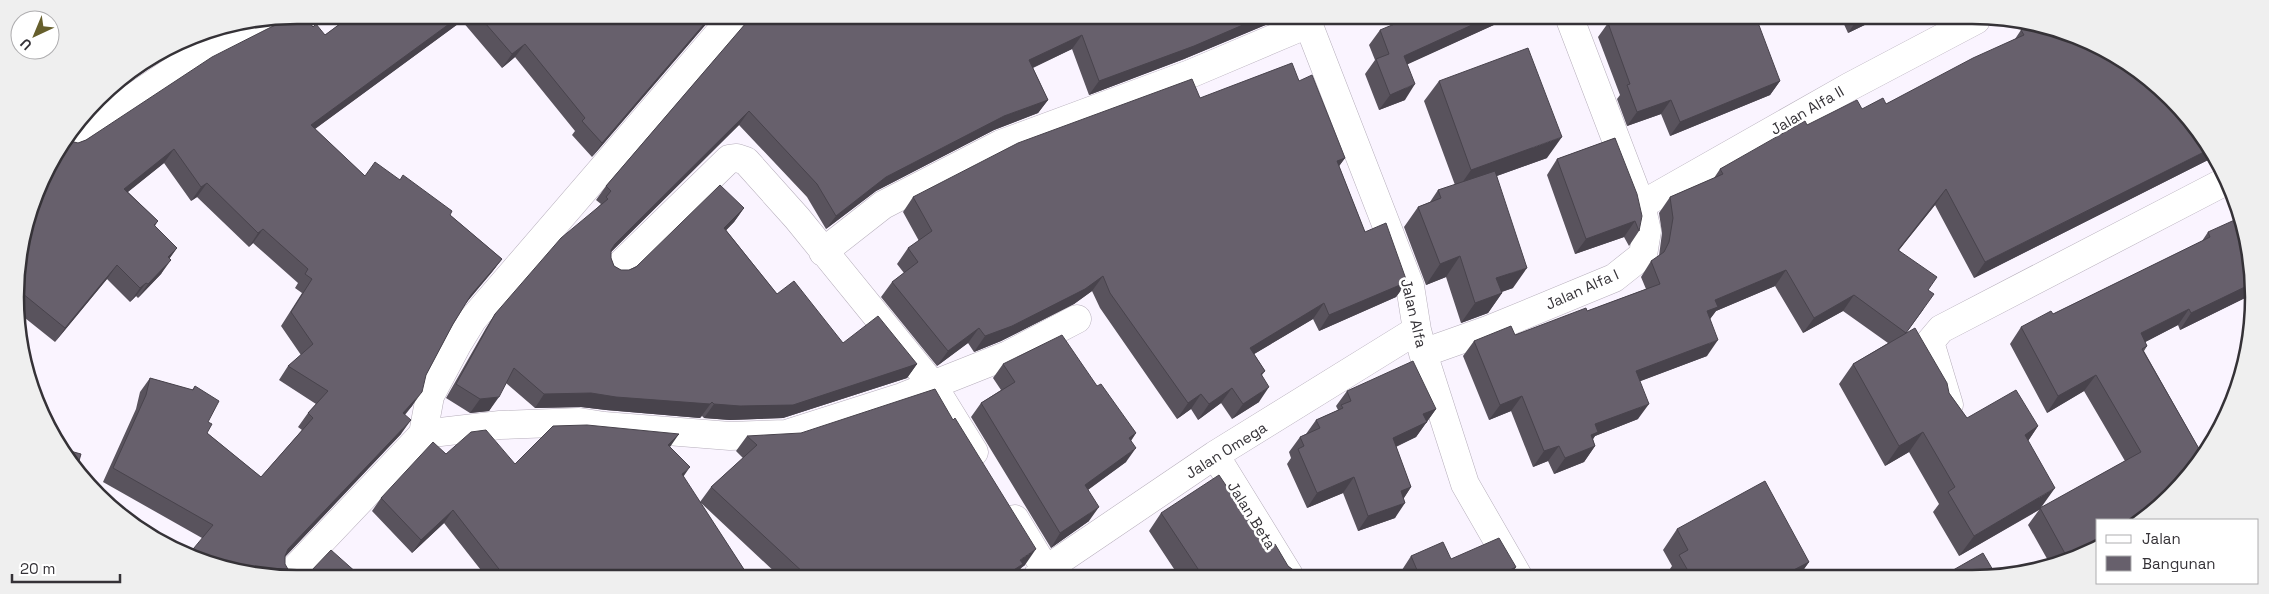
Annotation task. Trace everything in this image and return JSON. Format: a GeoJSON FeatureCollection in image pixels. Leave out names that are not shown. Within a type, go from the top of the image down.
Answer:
{"type":"FeatureCollection","features":[{"type":"Feature","properties":{"kind":"street"},"geometry":{"type":"LineString","coordinates":[[294,570],[423,434],[430,396],[456,345],[473,319],[727,24]]}},
{"type":"Feature","properties":{"kind":"street"},"geometry":{"type":"LineString","coordinates":[[823,252],[883,205],[1001,144],[1190,74],[1300,24]]}},
{"type":"Feature","properties":{"kind":"street","name":"Jalan Alfa"},"geometry":{"type":"LineString","coordinates":[[1308,24],[1410,286],[1420,342],[1466,484],[1515,570]]}},
{"type":"Feature","properties":{"kind":"street","name":"Jalan Alfa I"},"geometry":{"type":"LineString","coordinates":[[1420,342],[1488,330],[1614,278],[1643,255],[1648,231],[1641,205],[1572,24]]}},
{"type":"Feature","properties":{"kind":"street","name":"Jalan Alfa II"},"geometry":{"type":"LineString","coordinates":[[1641,205],[1849,87],[1968,24]]}},
{"type":"Feature","properties":{"kind":"street"},"geometry":{"type":"LineString","coordinates":[[87,123],[116,95],[253,27]]}},
{"type":"Feature","properties":{"kind":"street"},"geometry":{"type":"LineString","coordinates":[[616,269],[728,158],[746,161],[932,384],[989,477]]}},
{"type":"Feature","properties":{"kind":"street"},"geometry":{"type":"LineString","coordinates":[[1950,408],[1930,342],[1941,329],[2220,184]]}},
{"type":"Feature","properties":{"kind":"street"},"geometry":{"type":"LineString","coordinates":[[423,434],[500,425],[579,422],[604,426],[720,435],[768,436],[805,429],[902,397],[1008,355],[1077,319]]}},
{"type":"Feature","properties":{"kind":"street","name":"Jalan Omega"},"geometry":{"type":"LineString","coordinates":[[1048,570],[1215,455],[1420,342]]}},
{"type":"Feature","properties":{"kind":"street","name":"Jalan Beta"},"geometry":{"type":"LineString","coordinates":[[1215,455],[1287,570]]}},
{"type":"Feature","properties":{"kind":"street"},"geometry":{"type":"LineString","coordinates":[[1004,502],[1042,570]]}},
{"type":"Feature","properties":{"kind":"building"},"geometry":{"type":"Polygon","coordinates":[[[277,24],[311,24],[313,27],[316,24],[325,35],[340,24],[449,24],[311,125],[365,176],[375,162],[400,180],[403,175],[452,211],[450,215],[502,259],[471,295],[453,324],[426,375],[422,392],[403,413],[411,420],[288,549],[285,556],[285,564],[288,570],[244,565],[209,556],[193,549],[213,525],[113,468],[146,395],[150,378],[193,390],[195,386],[219,401],[208,422],[212,424],[207,433],[261,477],[313,418],[308,413],[328,391],[288,366],[313,344],[291,312],[312,279],[305,274],[308,269],[263,229],[258,233],[207,183],[201,187],[174,149],[124,189],[158,221],[154,225],[177,248],[168,257],[171,260],[148,284],[146,283],[140,288],[117,265],[65,328],[24,295],[26,261],[38,209],[60,160],[72,142],[78,143],[86,140],[212,57],[277,24]]]}},
{"type":"Feature","properties":{"kind":"building"},"geometry":{"type":"Polygon","coordinates":[[[486,24],[704,24],[602,143],[582,121],[585,118],[525,44],[512,54],[486,24]]]}},
{"type":"Feature","properties":{"kind":"building"},"geometry":{"type":"Polygon","coordinates":[[[745,24],[1245,24],[1194,46],[1099,81],[1082,35],[1029,60],[1048,100],[1004,116],[886,177],[836,216],[817,184],[749,111],[615,244],[611,250],[611,258],[614,266],[621,270],[629,270],[636,267],[720,185],[744,208],[724,228],[777,294],[794,281],[843,343],[878,316],[917,364],[793,405],[740,406],[714,404],[712,402],[710,404],[616,397],[591,393],[544,394],[514,368],[499,397],[480,399],[456,384],[495,314],[561,238],[608,199],[606,197],[611,191],[606,186],[745,24]]]}},
{"type":"Feature","properties":{"kind":"building"},"geometry":{"type":"Polygon","coordinates":[[[1394,24],[1474,24],[1404,56],[1415,84],[1390,95],[1376,59],[1389,54],[1380,30],[1394,24]]]}},
{"type":"Feature","properties":{"kind":"building"},"geometry":{"type":"Polygon","coordinates":[[[1608,24],[1759,24],[1780,81],[1680,122],[1671,100],[1637,112],[1627,85],[1630,84],[1608,24]]]}},
{"type":"Feature","properties":{"kind":"building"},"geometry":{"type":"Polygon","coordinates":[[[2025,29],[2060,38],[2109,60],[2124,70],[2165,104],[2189,131],[2204,152],[1985,262],[1946,189],[1898,250],[1937,277],[1928,290],[1934,294],[1906,333],[1854,295],[1814,318],[1786,270],[1715,300],[1718,307],[1707,311],[1718,340],[1636,371],[1649,404],[1595,424],[1598,432],[1591,435],[1595,446],[1565,458],[1559,446],[1544,451],[1522,396],[1500,405],[1474,341],[1511,326],[1515,335],[1586,308],[1587,311],[1660,284],[1651,261],[1664,252],[1669,242],[1673,218],[1670,197],[1723,174],[1720,169],[1805,121],[1807,125],[1857,100],[1862,109],[1883,98],[1886,104],[1973,58],[2024,35],[2021,30],[2025,29]]]}},
{"type":"Feature","properties":{"kind":"building"},"geometry":{"type":"Polygon","coordinates":[[[1528,48],[1562,137],[1471,170],[1439,81],[1528,48]]]}},
{"type":"Feature","properties":{"kind":"building"},"geometry":{"type":"Polygon","coordinates":[[[1292,63],[1299,81],[1312,75],[1345,158],[1337,161],[1365,232],[1386,223],[1407,282],[1329,315],[1324,303],[1250,348],[1265,371],[1261,374],[1269,387],[1243,404],[1232,388],[1209,404],[1201,394],[1188,403],[1110,293],[1103,276],[1085,289],[1012,326],[985,336],[979,328],[948,351],[892,282],[918,262],[908,248],[932,231],[913,197],[1018,143],[1192,79],[1200,98],[1292,63]]]}},
{"type":"Feature","properties":{"kind":"building"},"geometry":{"type":"Polygon","coordinates":[[[1615,138],[1637,194],[1642,216],[1639,231],[1635,221],[1586,239],[1557,159],[1615,138]]]}},
{"type":"Feature","properties":{"kind":"building"},"geometry":{"type":"Polygon","coordinates":[[[1495,171],[1527,268],[1496,278],[1502,293],[1475,303],[1460,256],[1440,264],[1418,207],[1441,198],[1438,190],[1495,171]]]}},
{"type":"Feature","properties":{"kind":"building"},"geometry":{"type":"Polygon","coordinates":[[[2234,220],[2243,261],[2245,287],[2191,313],[2189,309],[2141,333],[2147,346],[2142,349],[2199,449],[2165,490],[2138,514],[2131,519],[2096,519],[2096,540],[2065,554],[2040,508],[2141,452],[2096,375],[2058,396],[2021,327],[2051,311],[2053,314],[2210,237],[2208,232],[2234,220]]]}},
{"type":"Feature","properties":{"kind":"building"},"geometry":{"type":"Polygon","coordinates":[[[1915,328],[1947,383],[1949,393],[1967,418],[2016,390],[2038,426],[2025,435],[2055,488],[1974,536],[1948,492],[1955,487],[1923,432],[1899,446],[1853,364],[1915,328]]]}},
{"type":"Feature","properties":{"kind":"building"},"geometry":{"type":"Polygon","coordinates":[[[1062,335],[1097,386],[1101,384],[1136,433],[1129,438],[1136,448],[1085,485],[1099,507],[1060,533],[981,403],[1015,382],[1003,364],[1062,335]]]}},
{"type":"Feature","properties":{"kind":"building"},"geometry":{"type":"Polygon","coordinates":[[[1413,361],[1436,409],[1423,414],[1427,422],[1393,438],[1411,487],[1401,491],[1405,503],[1368,516],[1354,477],[1317,493],[1298,449],[1304,446],[1300,437],[1320,428],[1316,420],[1343,408],[1341,405],[1351,401],[1347,391],[1413,361]]]}},
{"type":"Feature","properties":{"kind":"building"},"geometry":{"type":"Polygon","coordinates":[[[935,389],[1036,549],[1020,560],[1023,564],[1014,570],[801,570],[711,487],[757,445],[747,436],[801,433],[935,389]]]}},
{"type":"Feature","properties":{"kind":"building"},"geometry":{"type":"Polygon","coordinates":[[[587,425],[679,434],[668,445],[690,467],[682,474],[744,570],[500,570],[453,510],[421,540],[381,498],[433,442],[446,454],[471,432],[486,430],[515,464],[553,426],[587,425]]]}},
{"type":"Feature","properties":{"kind":"building"},"geometry":{"type":"Polygon","coordinates":[[[72,451],[81,454],[79,461],[72,451]]]}},
{"type":"Feature","properties":{"kind":"building"},"geometry":{"type":"Polygon","coordinates":[[[1219,475],[1268,548],[1275,544],[1288,566],[1293,570],[1199,570],[1161,513],[1219,475]]]}},
{"type":"Feature","properties":{"kind":"building"},"geometry":{"type":"Polygon","coordinates":[[[1765,481],[1809,562],[1794,570],[1688,570],[1679,555],[1688,550],[1677,529],[1765,481]]]}},
{"type":"Feature","properties":{"kind":"building"},"geometry":{"type":"Polygon","coordinates":[[[1499,538],[1516,567],[1510,570],[1417,570],[1411,556],[1443,542],[1451,559],[1499,538]]]}},
{"type":"Feature","properties":{"kind":"building"},"geometry":{"type":"Polygon","coordinates":[[[331,550],[354,570],[312,570],[331,550]]]}},
{"type":"Feature","properties":{"kind":"building"},"geometry":{"type":"Polygon","coordinates":[[[1983,553],[1993,570],[1990,570],[1953,570],[1983,553]]]}}]}
